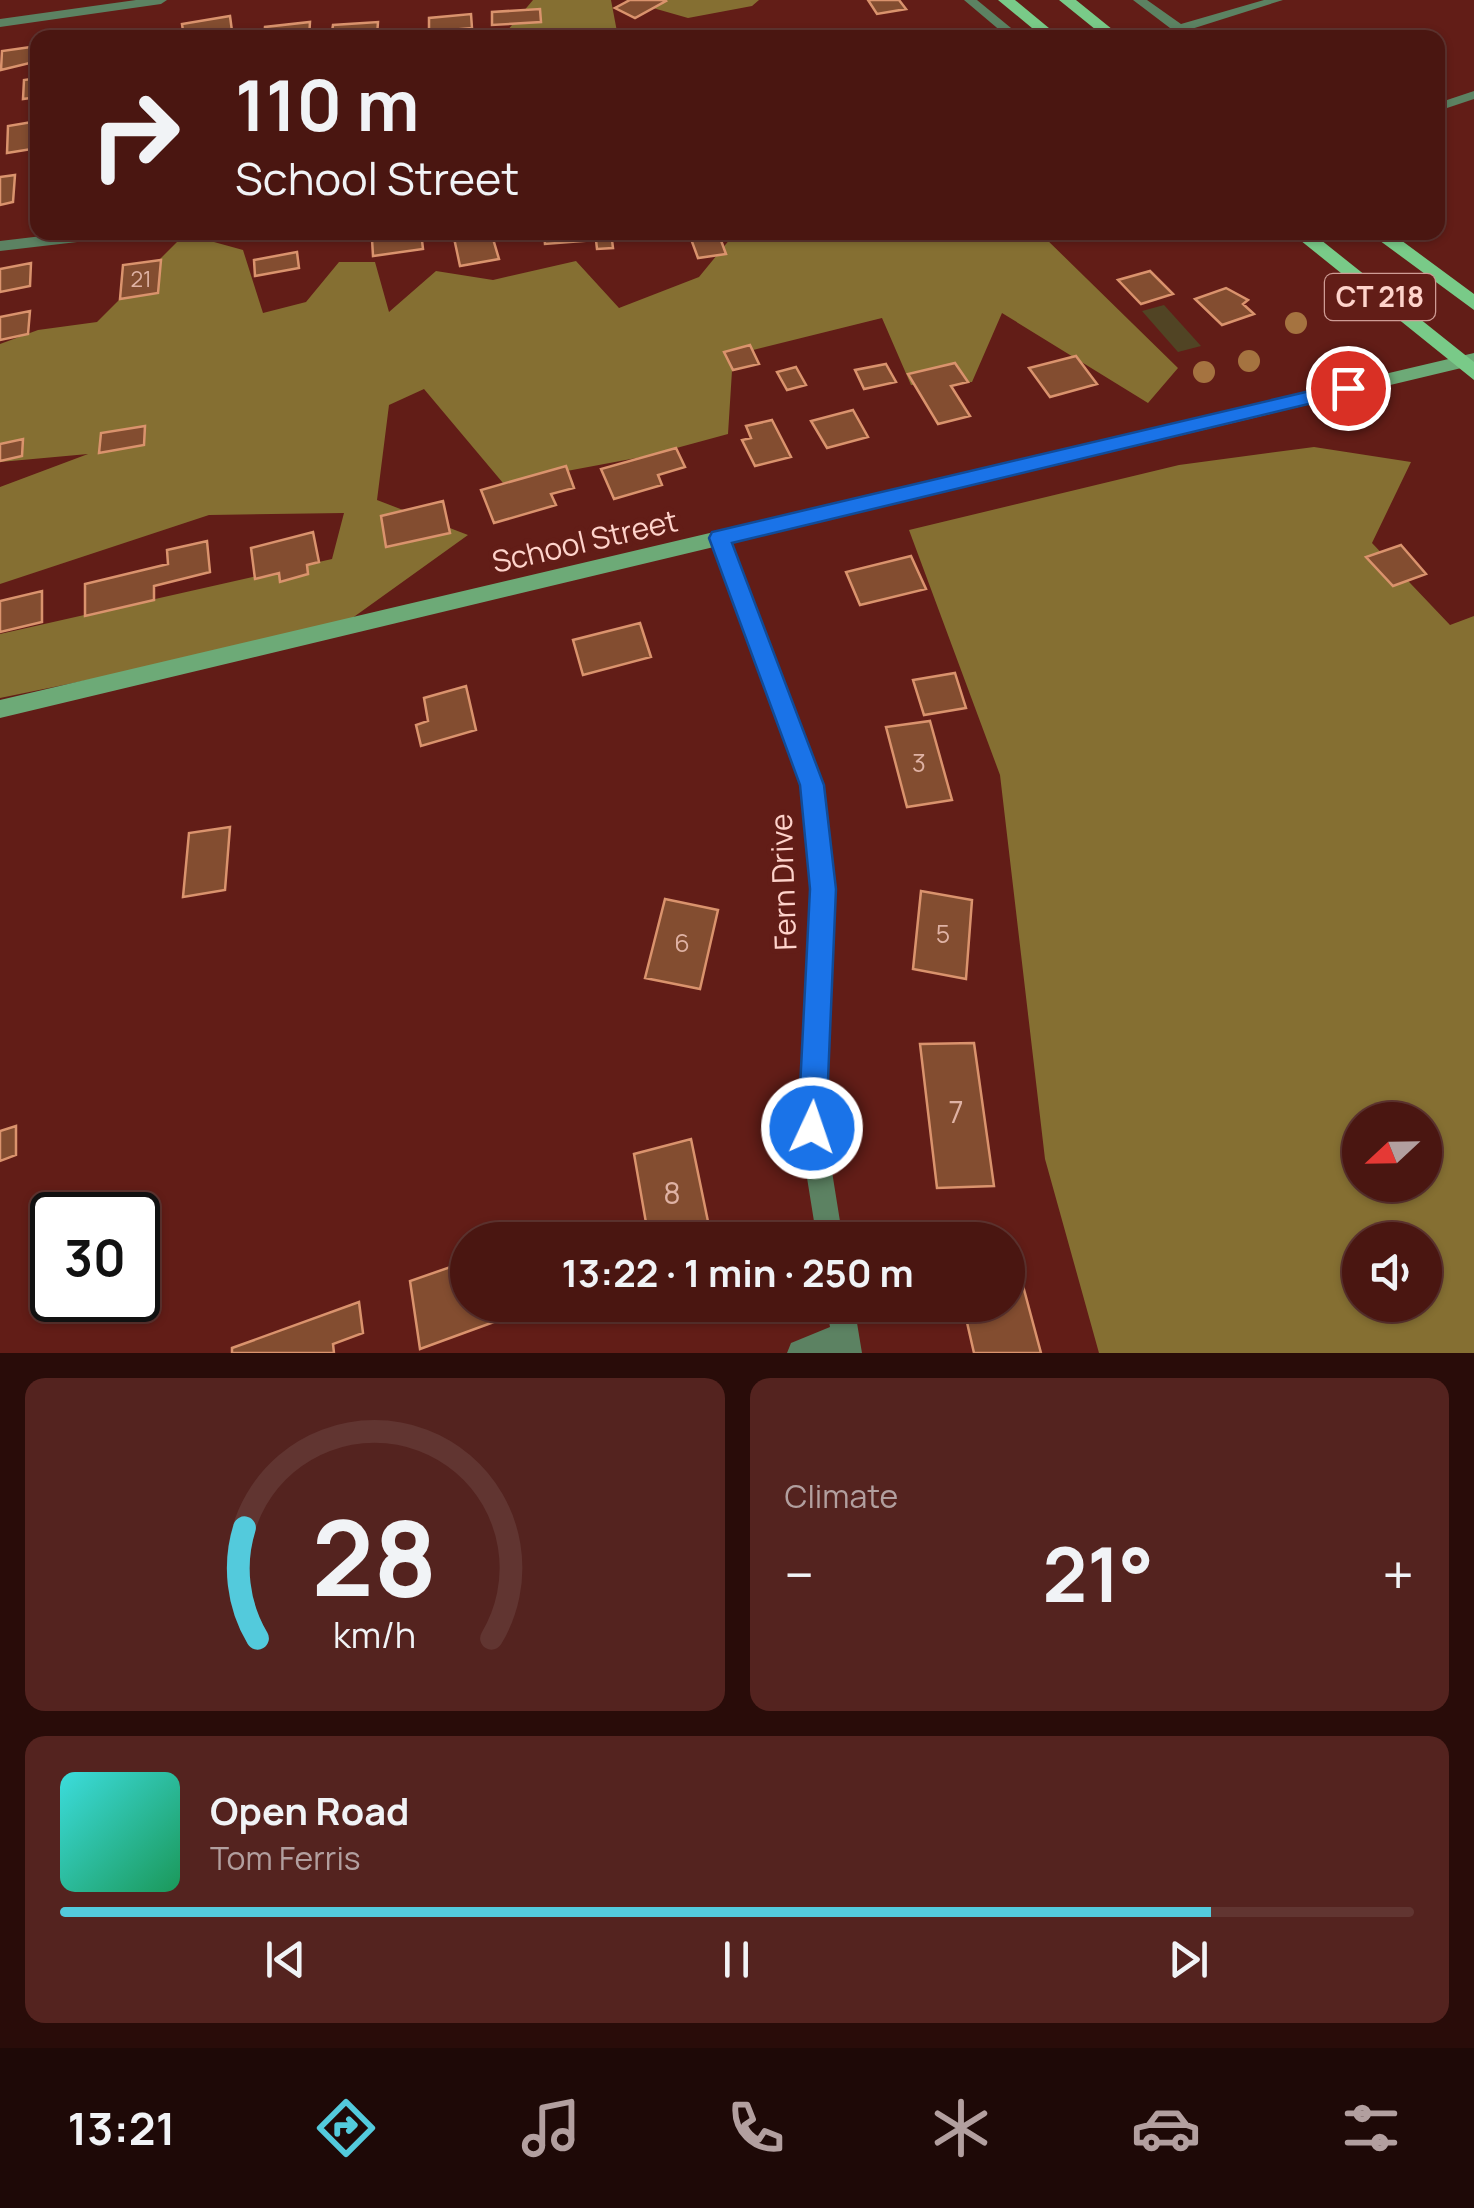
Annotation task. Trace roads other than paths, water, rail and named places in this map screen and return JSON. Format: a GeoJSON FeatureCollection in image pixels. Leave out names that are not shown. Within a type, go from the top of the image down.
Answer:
{"type":"FeatureCollection","features":[{"type":"Feature","properties":{"kind":"main road"},"geometry":{"type":"LineString","coordinates":[[1006,0],[1044,30]]}},
{"type":"Feature","properties":{"kind":"main road"},"geometry":{"type":"LineString","coordinates":[[1067,0],[1106,30]]}},
{"type":"Feature","properties":{"kind":"main road","name":"CT 218"},"geometry":{"type":"LineString","coordinates":[[1309,240],[1470,365]]}},
{"type":"Feature","properties":{"kind":"main road","name":"CT 218"},"geometry":{"type":"LineString","coordinates":[[1388,240],[1474,304]]}},
{"type":"Feature","properties":{"kind":"main road","name":"School Street"},"geometry":{"type":"LineString","coordinates":[[0,709],[1470,365]]}},
{"type":"Feature","properties":{"kind":"street"},"geometry":{"type":"LineString","coordinates":[[0,23],[161,0]]}},
{"type":"Feature","properties":{"kind":"street"},"geometry":{"type":"LineString","coordinates":[[970,0],[1007,30]]}},
{"type":"Feature","properties":{"kind":"street"},"geometry":{"type":"LineString","coordinates":[[1139,0],[1178,28]]}},
{"type":"Feature","properties":{"kind":"street"},"geometry":{"type":"LineString","coordinates":[[1172,30],[1277,0]]}},
{"type":"Feature","properties":{"kind":"street"},"geometry":{"type":"LineString","coordinates":[[1445,105],[1474,95]]}},
{"type":"Feature","properties":{"kind":"street"},"geometry":{"type":"LineString","coordinates":[[0,246],[51,240]]}},
{"type":"Feature","properties":{"kind":"street","name":"Fern Drive"},"geometry":{"type":"LineString","coordinates":[[719,538],[812,785],[823,889],[812,1128],[827,1222]]}},
{"type":"Feature","properties":{"kind":"street"},"geometry":{"type":"LineString","coordinates":[[802,1353],[846,1344]]}}]}
